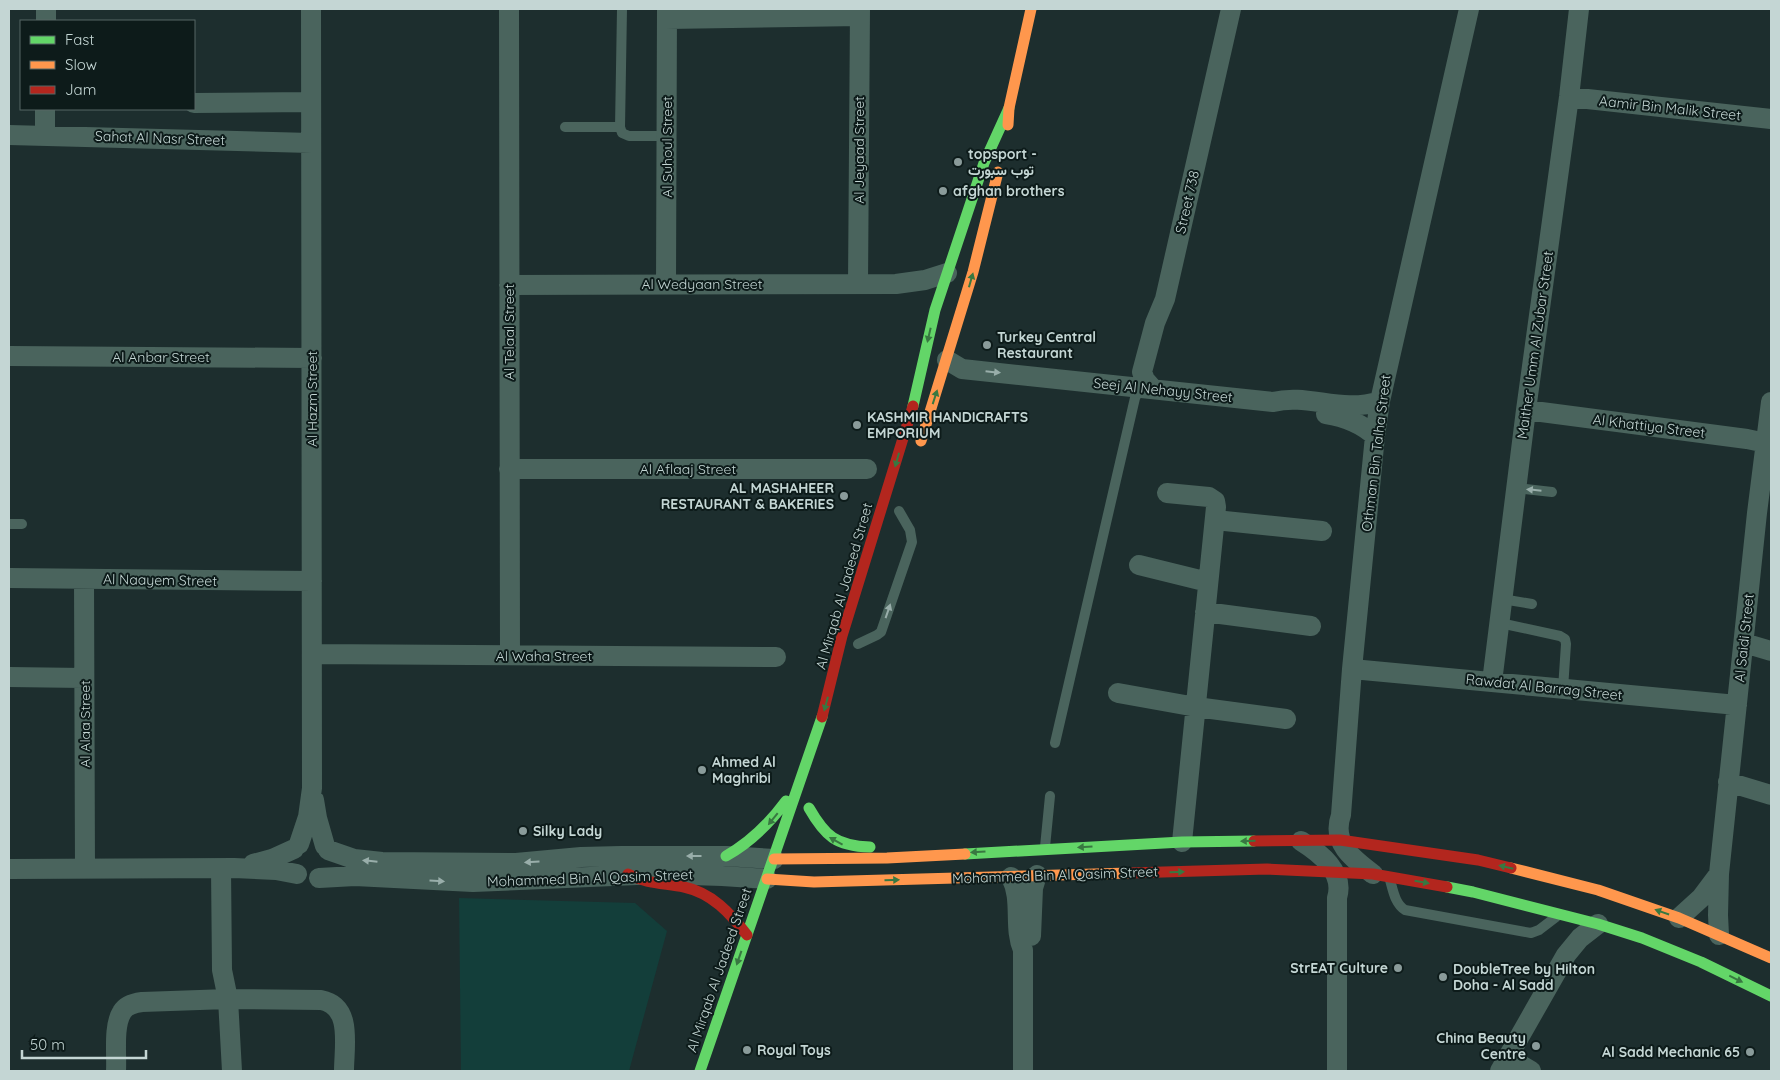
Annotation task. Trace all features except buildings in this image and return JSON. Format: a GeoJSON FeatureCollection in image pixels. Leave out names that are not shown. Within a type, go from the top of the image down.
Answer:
{"type":"FeatureCollection","features":[{"type":"Feature","properties":{"kind":"street","name":"Al Hazm Street"},"geometry":{"type":"LineString","coordinates":[[296,846],[308,817],[312,788],[311,9]]}},
{"type":"Feature","properties":{"kind":"street","name":"Al Telaal Street"},"geometry":{"type":"LineString","coordinates":[[509,9],[510,656]]}},
{"type":"Feature","properties":{"kind":"street"},"geometry":{"type":"LineString","coordinates":[[1004,145],[1009,108],[1030,9]]}},
{"type":"Feature","properties":{"kind":"street","name":"Street 738"},"geometry":{"type":"LineString","coordinates":[[1147,387],[1156,374],[1163,339],[1165,299],[1231,9]]}},
{"type":"Feature","properties":{"kind":"street","name":"Othman Bin Talha Street"},"geometry":{"type":"LineString","coordinates":[[1340,840],[1338,828],[1341,815],[1352,669],[1380,401],[1470,9]]}},
{"type":"Feature","properties":{"kind":"street","name":"Maither Umm Al Zubar Street"},"geometry":{"type":"LineString","coordinates":[[1492,682],[1579,9]]}},
{"type":"Feature","properties":{"kind":"street","name":"Al Jeyaad Street"},"geometry":{"type":"LineString","coordinates":[[667,14],[860,12],[858,284]]}},
{"type":"Feature","properties":{"kind":"street","name":"Al Suhoul Street"},"geometry":{"type":"LineString","coordinates":[[666,284],[667,14]]}},
{"type":"Feature","properties":{"kind":"street","name":"Aamir Bin Malik Street"},"geometry":{"type":"LineString","coordinates":[[1569,97],[1771,119]]}},
{"type":"Feature","properties":{"kind":"street"},"geometry":{"type":"LineString","coordinates":[[195,103],[311,102]]}},
{"type":"Feature","properties":{"kind":"street","name":"Al Mirqab Al Jadeed Street"},"geometry":{"type":"LineString","coordinates":[[700,1071],[747,935],[776,880],[784,859],[801,779],[826,707],[842,636],[952,278],[963,256],[961,231],[984,163],[1009,108]]}},
{"type":"Feature","properties":{"kind":"street"},"geometry":{"type":"LineString","coordinates":[[45,110],[45,135]]}},
{"type":"Feature","properties":{"kind":"street","name":"Sahat Al Nasr Street"},"geometry":{"type":"LineString","coordinates":[[9,135],[311,143]]}},
{"type":"Feature","properties":{"kind":"street"},"geometry":{"type":"LineString","coordinates":[[917,455],[974,272],[1000,164]]}},
{"type":"Feature","properties":{"kind":"street","name":"Al Wedyaan Street"},"geometry":{"type":"LineString","coordinates":[[509,285],[896,284],[952,278]]}},
{"type":"Feature","properties":{"kind":"street","name":"Al Wedyaan Street"},"geometry":{"type":"LineString","coordinates":[[896,284],[917,292],[930,303],[940,317]]}},
{"type":"Feature","properties":{"kind":"street"},"geometry":{"type":"LineString","coordinates":[[940,317],[947,360]]}},
{"type":"Feature","properties":{"kind":"street","name":"Al Anbar Street"},"geometry":{"type":"LineString","coordinates":[[9,356],[312,358]]}},
{"type":"Feature","properties":{"kind":"street","name":"Seej Al Nehayy Street"},"geometry":{"type":"LineString","coordinates":[[947,360],[962,369],[1147,387],[1273,402],[1293,400],[1350,407],[1380,401]]}},
{"type":"Feature","properties":{"kind":"street"},"geometry":{"type":"LineString","coordinates":[[1273,402],[1285,407],[1349,419],[1368,429],[1375,436]]}},
{"type":"Feature","properties":{"kind":"street","name":"Al Saidi Street"},"geometry":{"type":"LineString","coordinates":[[1719,935],[1719,874],[1744,643],[1764,514],[1771,402]]}},
{"type":"Feature","properties":{"kind":"street","name":"Al Khattiya Street"},"geometry":{"type":"LineString","coordinates":[[1526,410],[1769,443]]}},
{"type":"Feature","properties":{"kind":"street","name":"Al Aflaaj Street"},"geometry":{"type":"LineString","coordinates":[[509,469],[867,468]]}},
{"type":"Feature","properties":{"kind":"street"},"geometry":{"type":"LineString","coordinates":[[1167,493],[1209,497],[1213,499],[1216,507],[1182,842]]}},
{"type":"Feature","properties":{"kind":"street"},"geometry":{"type":"LineString","coordinates":[[893,529],[900,507]]}},
{"type":"Feature","properties":{"kind":"street"},"geometry":{"type":"LineString","coordinates":[[1215,520],[1322,531]]}},
{"type":"Feature","properties":{"kind":"street"},"geometry":{"type":"LineString","coordinates":[[1139,565],[1208,582]]}},
{"type":"Feature","properties":{"kind":"street","name":"Al Naayem Street"},"geometry":{"type":"LineString","coordinates":[[9,578],[312,581]]}},
{"type":"Feature","properties":{"kind":"street","name":"Al Alaa Street"},"geometry":{"type":"LineString","coordinates":[[84,579],[85,869]]}},
{"type":"Feature","properties":{"kind":"street"},"geometry":{"type":"LineString","coordinates":[[1205,612],[1311,626]]}},
{"type":"Feature","properties":{"kind":"street"},"geometry":{"type":"LineString","coordinates":[[857,648],[863,625]]}},
{"type":"Feature","properties":{"kind":"street"},"geometry":{"type":"LineString","coordinates":[[1744,643],[1771,651]]}},
{"type":"Feature","properties":{"kind":"street","name":"Al Waha Street"},"geometry":{"type":"LineString","coordinates":[[312,654],[776,657]]}},
{"type":"Feature","properties":{"kind":"street","name":"Rawdat Al Barrag Street"},"geometry":{"type":"LineString","coordinates":[[1352,669],[1737,706]]}},
{"type":"Feature","properties":{"kind":"street"},"geometry":{"type":"LineString","coordinates":[[9,678],[84,678]]}},
{"type":"Feature","properties":{"kind":"street"},"geometry":{"type":"LineString","coordinates":[[1118,693],[1196,707],[1286,719]]}},
{"type":"Feature","properties":{"kind":"street"},"geometry":{"type":"LineString","coordinates":[[726,856],[760,834],[801,779]]}},
{"type":"Feature","properties":{"kind":"street"},"geometry":{"type":"LineString","coordinates":[[1728,782],[1771,795]]}},
{"type":"Feature","properties":{"kind":"street","name":"Al Hazm Street"},"geometry":{"type":"LineString","coordinates":[[312,788],[317,818],[327,848]]}},
{"type":"Feature","properties":{"kind":"street"},"geometry":{"type":"LineString","coordinates":[[804,827],[811,804],[820,827],[834,840],[852,847],[913,846],[934,855]]}},
{"type":"Feature","properties":{"kind":"street"},"geometry":{"type":"LineString","coordinates":[[1341,815],[1348,825],[1368,843]]}},
{"type":"Feature","properties":{"kind":"street"},"geometry":{"type":"LineString","coordinates":[[9,869],[229,868],[276,870],[297,874],[308,879],[319,878],[328,869],[330,856],[327,848],[316,840],[310,840],[272,859],[229,868]]}},
{"type":"Feature","properties":{"kind":"street"},"geometry":{"type":"LineString","coordinates":[[1340,840],[1360,864],[1381,875]]}},
{"type":"Feature","properties":{"kind":"street","name":"Mohammed Bin Al Qasim Street"},"geometry":{"type":"LineString","coordinates":[[327,848],[354,859],[382,862],[516,863],[600,856],[726,856],[840,859],[1182,842],[1340,840],[1478,860],[1598,890],[1679,918],[1771,958]]}},
{"type":"Feature","properties":{"kind":"street"},"geometry":{"type":"LineString","coordinates":[[1300,841],[1319,854],[1335,872],[1339,884],[1337,898],[1337,1071]]}},
{"type":"Feature","properties":{"kind":"street"},"geometry":{"type":"LineString","coordinates":[[296,846],[291,862],[297,874]]}},
{"type":"Feature","properties":{"kind":"street","name":"Al Mirqab Al Jadeed Street"},"geometry":{"type":"LineString","coordinates":[[776,880],[784,859],[798,846]]}},
{"type":"Feature","properties":{"kind":"street"},"geometry":{"type":"LineString","coordinates":[[229,868],[222,970],[228,999],[232,1071]]}},
{"type":"Feature","properties":{"kind":"street","name":"Mohammed Bin Al Qasim Street"},"geometry":{"type":"LineString","coordinates":[[319,878],[355,876],[473,882],[628,874],[699,874],[814,882],[1267,869],[1381,875],[1472,892],[1598,924],[1642,938],[1701,962],[1771,996]]}},
{"type":"Feature","properties":{"kind":"street"},"geometry":{"type":"LineString","coordinates":[[1313,870],[1322,877],[1337,898]]}},
{"type":"Feature","properties":{"kind":"street"},"geometry":{"type":"LineString","coordinates":[[628,874],[644,882],[684,887],[705,894],[727,909],[747,935]]}},
{"type":"Feature","properties":{"kind":"street"},"geometry":{"type":"LineString","coordinates":[[1679,918],[1701,898],[1719,874]]}},
{"type":"Feature","properties":{"kind":"street"},"geometry":{"type":"LineString","coordinates":[[1023,950],[1028,945],[1032,931],[1033,888],[1037,875]]}},
{"type":"Feature","properties":{"kind":"street"},"geometry":{"type":"LineString","coordinates":[[1011,876],[1018,893],[1019,934],[1023,950],[1023,1071]]}},
{"type":"Feature","properties":{"kind":"street"},"geometry":{"type":"LineString","coordinates":[[1561,914],[1567,934],[1566,955]]}},
{"type":"Feature","properties":{"kind":"street"},"geometry":{"type":"LineString","coordinates":[[1531,1071],[1504,1064],[1566,955],[1580,938],[1598,924]]}},
{"type":"Feature","properties":{"kind":"street"},"geometry":{"type":"LineString","coordinates":[[116,1071],[117,1025],[122,1012],[132,1004],[228,999],[321,1000],[330,1002],[340,1011],[344,1023],[344,1071]]}},
{"type":"Feature","properties":{"kind":"lane"},"geometry":{"type":"LineString","coordinates":[[622,9],[620,126],[622,133],[629,136],[667,136]]}},
{"type":"Feature","properties":{"kind":"lane"},"geometry":{"type":"LineString","coordinates":[[566,127],[620,126]]}},
{"type":"Feature","properties":{"kind":"lane"},"geometry":{"type":"LineString","coordinates":[[1056,743],[1135,398],[1147,387]]}},
{"type":"Feature","properties":{"kind":"lane"},"geometry":{"type":"LineString","coordinates":[[1516,488],[1552,492]]}},
{"type":"Feature","properties":{"kind":"lane"},"geometry":{"type":"LineString","coordinates":[[857,648],[881,632],[912,542],[910,530],[900,507]]}},
{"type":"Feature","properties":{"kind":"lane"},"geometry":{"type":"LineString","coordinates":[[9,524],[22,524]]}},
{"type":"Feature","properties":{"kind":"lane"},"geometry":{"type":"LineString","coordinates":[[1502,599],[1532,604]]}},
{"type":"Feature","properties":{"kind":"lane"},"geometry":{"type":"LineString","coordinates":[[1500,623],[1560,636],[1565,639],[1563,689]]}},
{"type":"Feature","properties":{"kind":"lane"},"geometry":{"type":"LineString","coordinates":[[1048,848],[1052,796]]}},
{"type":"Feature","properties":{"kind":"lane"},"geometry":{"type":"LineString","coordinates":[[1381,875],[1400,907],[1405,910],[1531,933],[1539,930],[1561,914]]}},
{"type":"Feature","properties":{"kind":"shaded area"},"geometry":{"type":"Polygon","coordinates":[[[459,898],[635,903],[667,931],[629,1071],[461,1071],[459,898]]]}},
{"type":"Feature","properties":{"kind":"traffic: fast"},"geometry":{"type":"LineString","coordinates":[[913,406],[935,310],[984,163],[1009,108]]}},
{"type":"Feature","properties":{"kind":"traffic: fast"},"geometry":{"type":"LineString","coordinates":[[700,1071],[822,717]]}},
{"type":"Feature","properties":{"kind":"traffic: fast"},"geometry":{"type":"LineString","coordinates":[[726,856],[744,845],[759,832],[786,801]]}},
{"type":"Feature","properties":{"kind":"traffic: fast"},"geometry":{"type":"LineString","coordinates":[[809,808],[820,826],[833,838],[848,844],[870,847]]}},
{"type":"Feature","properties":{"kind":"traffic: fast"},"geometry":{"type":"LineString","coordinates":[[965,854],[1182,842],[1254,841]]}},
{"type":"Feature","properties":{"kind":"traffic: fast"},"geometry":{"type":"LineString","coordinates":[[1447,887],[1598,924],[1642,938],[1701,962],[1771,996]]}},
{"type":"Feature","properties":{"kind":"traffic: slow"},"geometry":{"type":"LineString","coordinates":[[1008,125],[1009,108],[1031,9]]}},
{"type":"Feature","properties":{"kind":"traffic: slow"},"geometry":{"type":"LineString","coordinates":[[921,441],[973,272],[998,172]]}},
{"type":"Feature","properties":{"kind":"traffic: slow"},"geometry":{"type":"LineString","coordinates":[[774,859],[887,858],[965,854]]}},
{"type":"Feature","properties":{"kind":"traffic: slow"},"geometry":{"type":"LineString","coordinates":[[1511,868],[1598,890],[1679,918],[1771,958]]}},
{"type":"Feature","properties":{"kind":"traffic: slow"},"geometry":{"type":"LineString","coordinates":[[767,879],[814,882],[1129,873]]}},
{"type":"Feature","properties":{"kind":"traffic: jam"},"geometry":{"type":"LineString","coordinates":[[822,717],[842,636],[913,406]]}},
{"type":"Feature","properties":{"kind":"traffic: jam"},"geometry":{"type":"LineString","coordinates":[[1254,841],[1340,840],[1478,860],[1511,868]]}},
{"type":"Feature","properties":{"kind":"traffic: jam"},"geometry":{"type":"LineString","coordinates":[[1129,873],[1267,869],[1373,874],[1447,887]]}},
{"type":"Feature","properties":{"kind":"traffic: jam"},"geometry":{"type":"LineString","coordinates":[[628,874],[642,880],[684,887],[703,894],[720,905],[747,935]]}},
{"type":"Feature","properties":{"kind":"place","name":"topsport - توب سبورت"},"geometry":{"type":"Point","coordinates":[958,162]}},
{"type":"Feature","properties":{"kind":"place","name":"afghan brothers"},"geometry":{"type":"Point","coordinates":[943,191]}},
{"type":"Feature","properties":{"kind":"place","name":"Turkey Central Restaurant"},"geometry":{"type":"Point","coordinates":[987,345]}},
{"type":"Feature","properties":{"kind":"place","name":"KASHMIR HANDICRAFTS EMPORIUM"},"geometry":{"type":"Point","coordinates":[857,425]}},
{"type":"Feature","properties":{"kind":"place","name":"AL MASHAHEER RESTAURANT & BAKERIES"},"geometry":{"type":"Point","coordinates":[844,496]}},
{"type":"Feature","properties":{"kind":"place","name":"Ahmed Al Maghribi"},"geometry":{"type":"Point","coordinates":[702,770]}},
{"type":"Feature","properties":{"kind":"place","name":"Silky Lady"},"geometry":{"type":"Point","coordinates":[523,831]}},
{"type":"Feature","properties":{"kind":"place","name":"StrEAT Culture"},"geometry":{"type":"Point","coordinates":[1398,968]}},
{"type":"Feature","properties":{"kind":"place","name":"DoubleTree by Hilton Doha - Al Sadd"},"geometry":{"type":"Point","coordinates":[1443,977]}},
{"type":"Feature","properties":{"kind":"place","name":"China Beauty Centre"},"geometry":{"type":"Point","coordinates":[1536,1046]}},
{"type":"Feature","properties":{"kind":"place","name":"Royal Toys"},"geometry":{"type":"Point","coordinates":[747,1050]}},
{"type":"Feature","properties":{"kind":"place","name":"Al Sadd Mechanic 65"},"geometry":{"type":"Point","coordinates":[1750,1052]}}]}
